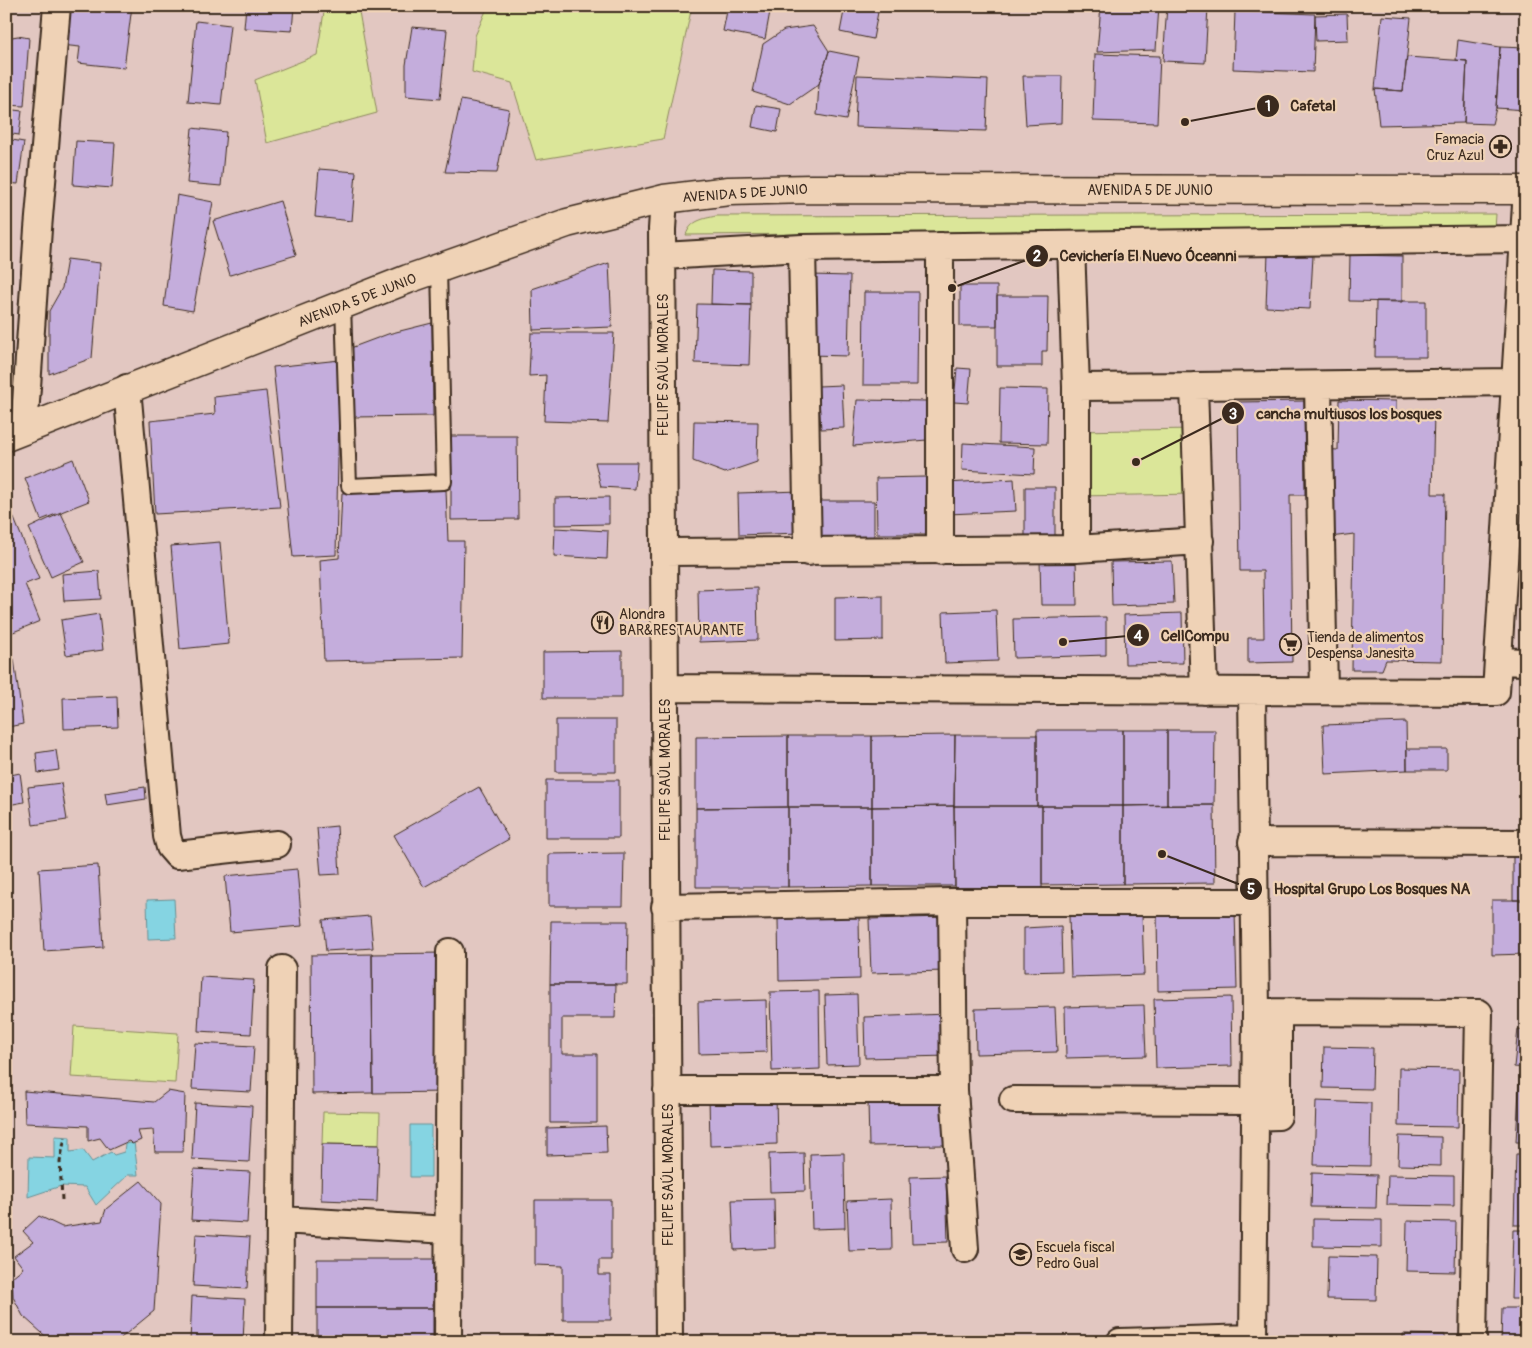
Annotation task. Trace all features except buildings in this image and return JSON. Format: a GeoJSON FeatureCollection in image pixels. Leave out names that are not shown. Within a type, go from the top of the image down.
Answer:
{"type":"FeatureCollection","features":[{"type":"Feature","properties":{"kind":"street"},"geometry":{"type":"LineString","coordinates":[[15,433],[38,229],[57,6]]}},
{"type":"Feature","properties":{"kind":"street","name":"AVENIDA 5 DE JUNIO"},"geometry":{"type":"LineString","coordinates":[[15,433],[439,268],[567,223],[664,199],[729,192],[811,189],[1526,190]]}},
{"type":"Feature","properties":{"kind":"street","name":"FELIPE SAÚL MORALES"},"geometry":{"type":"LineString","coordinates":[[664,199],[665,907],[669,1342]]}},
{"type":"Feature","properties":{"kind":"street"},"geometry":{"type":"LineString","coordinates":[[666,688],[1496,692],[1526,204]]}},
{"type":"Feature","properties":{"kind":"street"},"geometry":{"type":"LineString","coordinates":[[663,256],[802,248],[1524,239]]}},
{"type":"Feature","properties":{"kind":"street"},"geometry":{"type":"LineString","coordinates":[[1071,245],[1076,387],[1076,549]]}},
{"type":"Feature","properties":{"kind":"street"},"geometry":{"type":"LineString","coordinates":[[940,246],[940,551]]}},
{"type":"Feature","properties":{"kind":"street"},"geometry":{"type":"LineString","coordinates":[[802,248],[808,552]]}},
{"type":"Feature","properties":{"kind":"street"},"geometry":{"type":"LineString","coordinates":[[1076,387],[1514,382]]}},
{"type":"Feature","properties":{"kind":"street"},"geometry":{"type":"LineString","coordinates":[[1318,385],[1324,692]]}},
{"type":"Feature","properties":{"kind":"street"},"geometry":{"type":"LineString","coordinates":[[1194,386],[1196,494],[1200,541],[1204,691]]}},
{"type":"Feature","properties":{"kind":"street"},"geometry":{"type":"LineString","coordinates":[[127,388],[167,836],[170,846],[177,855],[277,844]]}},
{"type":"Feature","properties":{"kind":"street"},"geometry":{"type":"LineString","coordinates":[[664,552],[1076,549],[1200,541]]}},
{"type":"Feature","properties":{"kind":"street"},"geometry":{"type":"LineString","coordinates":[[1499,662],[1526,662]]}},
{"type":"Feature","properties":{"kind":"street"},"geometry":{"type":"LineString","coordinates":[[1120,1342],[1253,1340],[1254,1109],[1267,1012],[1253,902],[1252,691]]}},
{"type":"Feature","properties":{"kind":"street"},"geometry":{"type":"LineString","coordinates":[[1252,842],[1526,843]]}},
{"type":"Feature","properties":{"kind":"street"},"geometry":{"type":"LineString","coordinates":[[952,902],[954,1090],[964,1249]]}},
{"type":"Feature","properties":{"kind":"street"},"geometry":{"type":"LineString","coordinates":[[665,907],[952,902],[1253,902]]}},
{"type":"Feature","properties":{"kind":"street"},"geometry":{"type":"LineString","coordinates":[[448,1342],[450,952]]}},
{"type":"Feature","properties":{"kind":"street"},"geometry":{"type":"LineString","coordinates":[[279,1342],[282,969]]}},
{"type":"Feature","properties":{"kind":"street"},"geometry":{"type":"LineString","coordinates":[[1267,1012],[1479,1013],[1473,1342]]}},
{"type":"Feature","properties":{"kind":"street"},"geometry":{"type":"LineString","coordinates":[[668,1090],[954,1090]]}},
{"type":"Feature","properties":{"kind":"street"},"geometry":{"type":"LineString","coordinates":[[1014,1100],[1254,1109]]}},
{"type":"Feature","properties":{"kind":"street"},"geometry":{"type":"LineString","coordinates":[[281,1220],[448,1230]]}},
{"type":"Feature","properties":{"kind":"lane"},"geometry":{"type":"LineString","coordinates":[[343,305],[349,486],[444,482],[439,268]]}},
{"type":"Feature","properties":{"kind":"path"},"geometry":{"type":"LineString","coordinates":[[62,1200],[60,1162],[65,1137]]}},
{"type":"Feature","properties":{"kind":"green space"},"geometry":{"type":"Polygon","coordinates":[[[325,6],[358,6],[377,113],[267,143],[255,80],[317,55],[325,6]]]}},
{"type":"Feature","properties":{"kind":"green space"},"geometry":{"type":"Polygon","coordinates":[[[488,6],[692,6],[663,139],[536,160],[512,83],[472,72],[475,36],[488,6]]]}},
{"type":"Feature","properties":{"kind":"green space"},"geometry":{"type":"Polygon","coordinates":[[[1496,214],[1495,229],[686,235],[694,223],[716,216],[1496,214]]]}},
{"type":"Feature","properties":{"kind":"green space"},"geometry":{"type":"Polygon","coordinates":[[[1194,429],[1196,494],[1076,496],[1076,431],[1194,429]]]}},
{"type":"Feature","properties":{"kind":"green space"},"geometry":{"type":"Polygon","coordinates":[[[74,1026],[178,1033],[175,1083],[71,1077],[74,1026]]]}},
{"type":"Feature","properties":{"kind":"green space"},"geometry":{"type":"Polygon","coordinates":[[[323,1112],[380,1113],[379,1145],[322,1144],[323,1112]]]}},
{"type":"Feature","properties":{"kind":"water"},"geometry":{"type":"Polygon","coordinates":[[[174,899],[176,938],[148,939],[147,900],[174,899]]]}},
{"type":"Feature","properties":{"kind":"water"},"geometry":{"type":"Polygon","coordinates":[[[410,1125],[431,1125],[431,1177],[410,1177],[410,1125]]]}},
{"type":"Feature","properties":{"kind":"water"},"geometry":{"type":"Polygon","coordinates":[[[55,1136],[70,1137],[70,1152],[83,1150],[92,1162],[111,1152],[114,1155],[124,1152],[125,1144],[134,1142],[138,1175],[128,1175],[96,1205],[85,1187],[61,1186],[28,1197],[29,1157],[55,1158],[55,1136]]]}},
{"type":"Feature","properties":{"kind":"place","name":"Cafetal"},"geometry":{"type":"Point","coordinates":[1185,122]}},
{"type":"Feature","properties":{"kind":"place","name":"Famacia Cruz Azul"},"geometry":{"type":"Point","coordinates":[1500,147]}},
{"type":"Feature","properties":{"kind":"place","name":"Cevichería El Nuevo Óceanni"},"geometry":{"type":"Point","coordinates":[952,288]}},
{"type":"Feature","properties":{"kind":"place","name":"cancha multiusos los bosques"},"geometry":{"type":"Point","coordinates":[1136,462]}},
{"type":"Feature","properties":{"kind":"place","name":"Alondra BAR&RESTAURANTE"},"geometry":{"type":"Point","coordinates":[603,622]}},
{"type":"Feature","properties":{"kind":"place","name":"CellCompu"},"geometry":{"type":"Point","coordinates":[1063,642]}},
{"type":"Feature","properties":{"kind":"place","name":"Tienda de alimentos Despensa Janesita"},"geometry":{"type":"Point","coordinates":[1291,645]}},
{"type":"Feature","properties":{"kind":"place","name":"Hospital Grupo Los Bosques NA"},"geometry":{"type":"Point","coordinates":[1162,854]}},
{"type":"Feature","properties":{"kind":"place","name":"Escuela fiscal Pedro Gual"},"geometry":{"type":"Point","coordinates":[1020,1255]}}]}
